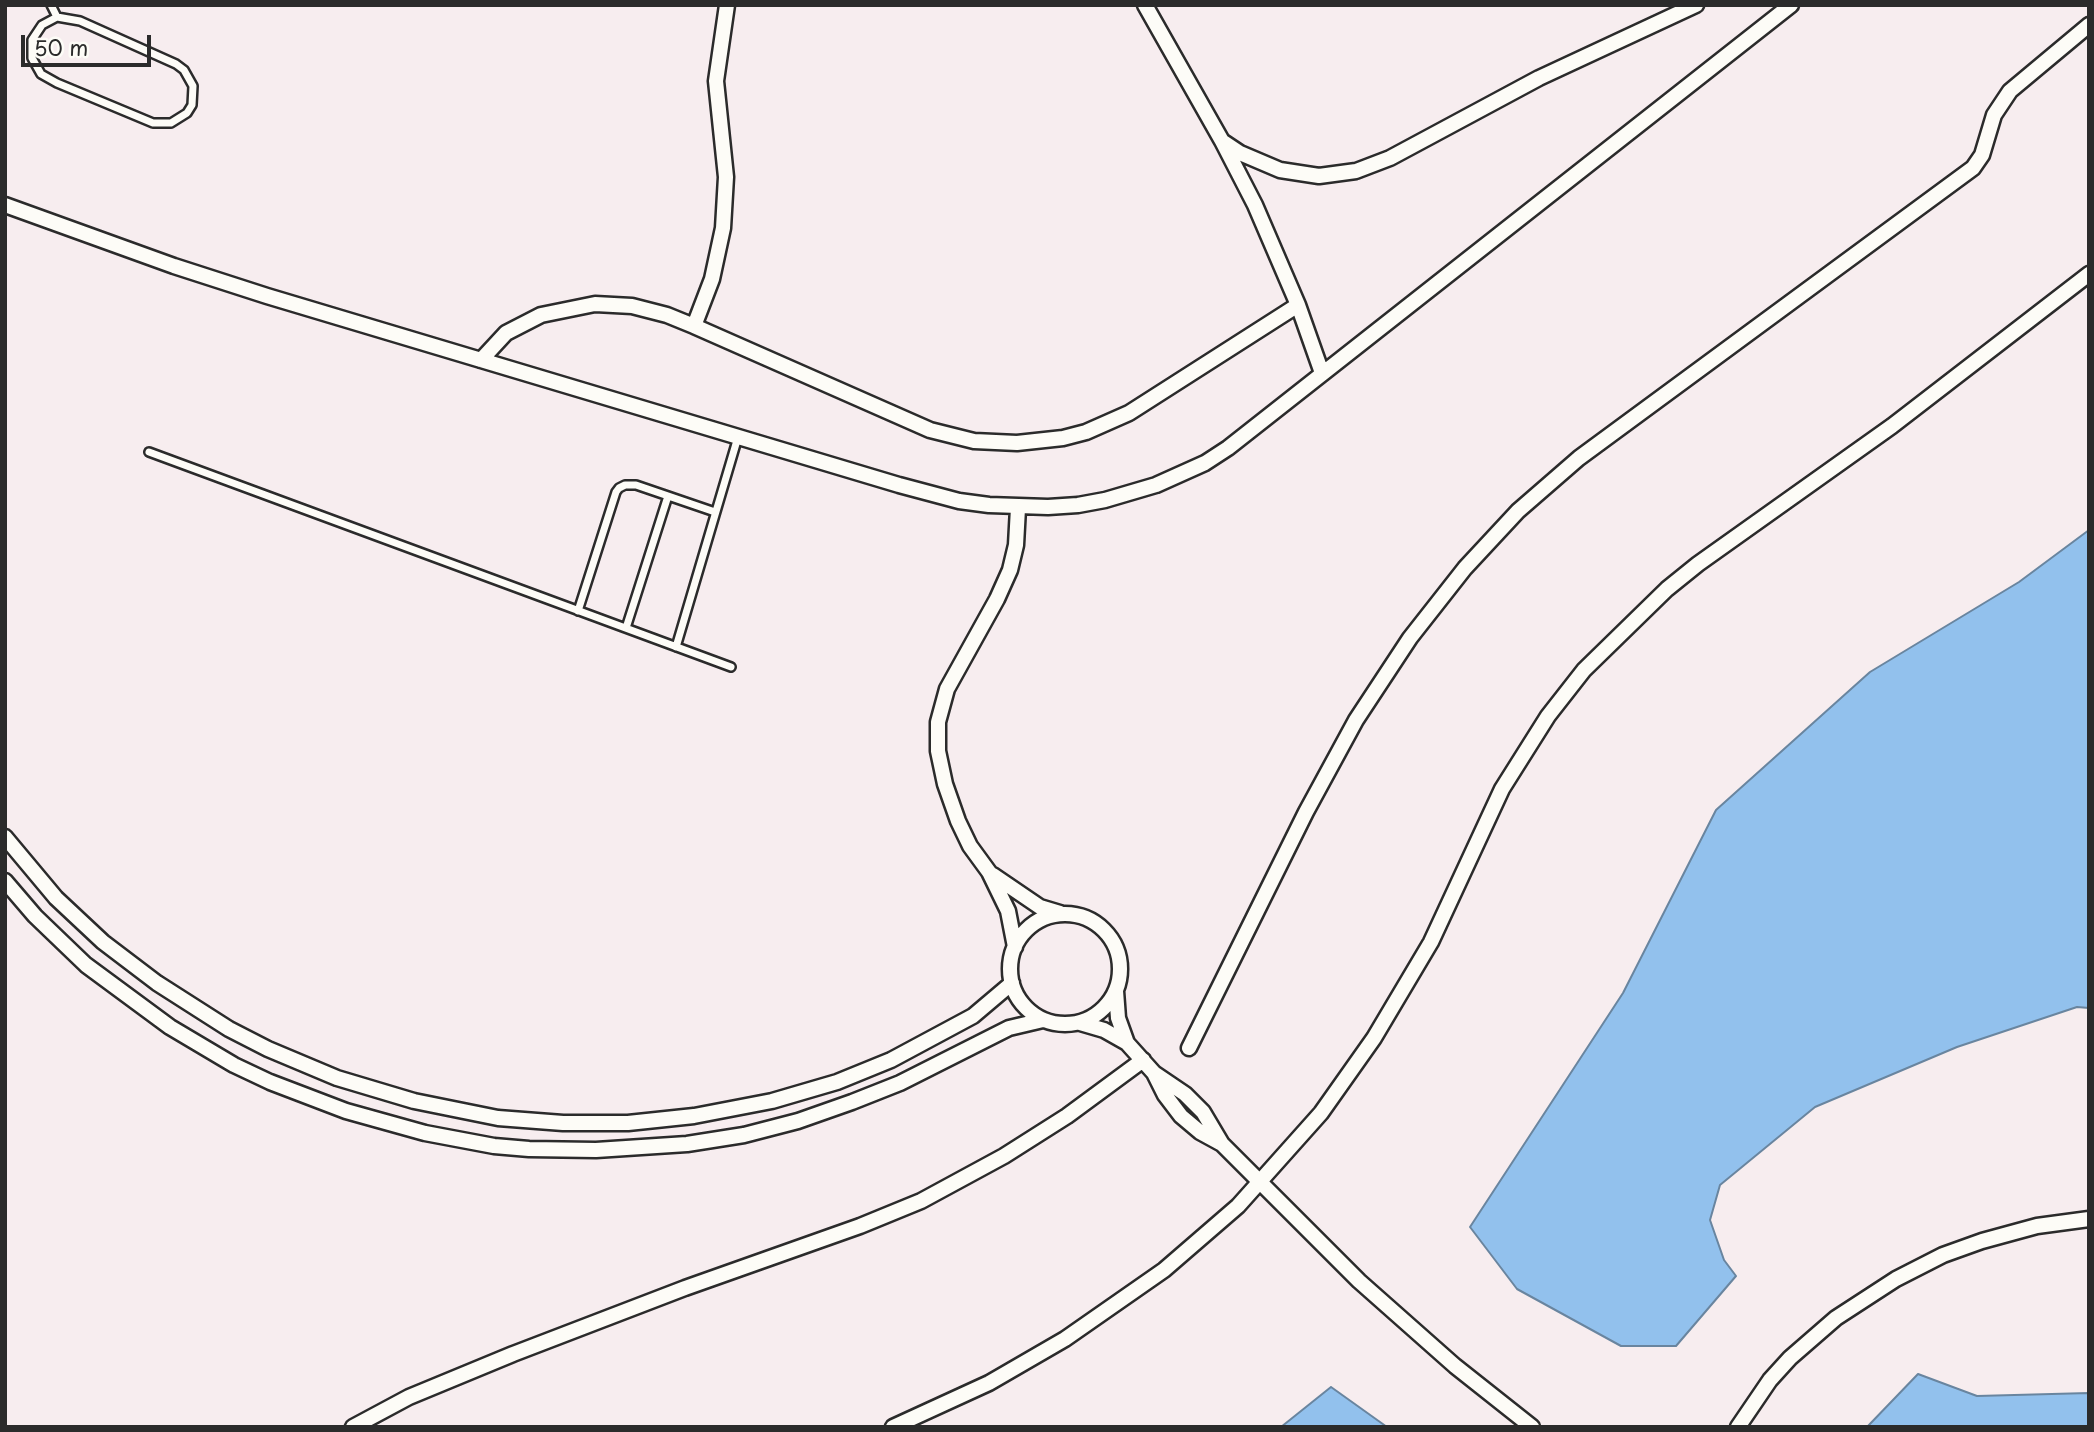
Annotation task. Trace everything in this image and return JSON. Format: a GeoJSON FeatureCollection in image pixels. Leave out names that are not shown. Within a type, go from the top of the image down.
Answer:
{"type":"FeatureCollection","features":[{"type":"Feature","properties":{"kind":"street"},"geometry":{"type":"LineString","coordinates":[[694,326],[712,279],[723,228],[726,177],[716,81],[727,5]]}},
{"type":"Feature","properties":{"kind":"street"},"geometry":{"type":"LineString","coordinates":[[1145,5],[1255,205],[1298,305],[1322,373]]}},
{"type":"Feature","properties":{"kind":"street"},"geometry":{"type":"LineString","coordinates":[[1222,141],[1259,163],[1290,172],[1319,176],[1356,171],[1390,159],[1539,78],[1696,5]]}},
{"type":"Feature","properties":{"kind":"street"},"geometry":{"type":"LineString","coordinates":[[5,205],[174,266],[930,494],[989,505],[1048,508],[1105,500],[1156,485],[1205,463],[1252,431],[1791,5]]}},
{"type":"Feature","properties":{"kind":"street"},"geometry":{"type":"LineString","coordinates":[[1189,1048],[1306,812],[1350,731],[1410,638],[1474,558],[1518,511],[1588,451],[1973,168],[1982,155],[1994,115],[2010,91],[2089,25]]}},
{"type":"Feature","properties":{"kind":"street"},"geometry":{"type":"LineString","coordinates":[[893,1427],[989,1383],[1074,1333],[1164,1270],[1214,1228],[1261,1183],[1321,1114],[1374,1038],[1431,942],[1502,789],[1548,716],[1584,670],[1639,615],[1698,564],[1892,426],[2089,274]]}},
{"type":"Feature","properties":{"kind":"street"},"geometry":{"type":"LineString","coordinates":[[481,360],[497,341],[517,326],[541,315],[595,304],[632,306],[667,315],[694,326],[930,430],[974,441],[1017,443],[1063,438],[1086,432],[1129,413],[1298,305]]}},
{"type":"Feature","properties":{"kind":"street"},"geometry":{"type":"LineString","coordinates":[[1018,508],[1016,545],[1010,570],[947,689],[938,722],[937,751],[945,784],[970,846],[989,872],[1008,911],[1015,947],[1010,971],[1012,984],[1024,1005],[1044,1020],[1080,1023],[1104,1030],[1127,1043],[1154,1073],[1176,1086],[1194,1103],[1210,1122],[1222,1144],[1359,1280],[1455,1366],[1532,1427]]}},
{"type":"Feature","properties":{"kind":"street"},"geometry":{"type":"LineString","coordinates":[[5,837],[49,891],[103,942],[157,983],[229,1029],[337,1078],[414,1101],[498,1118],[563,1123],[628,1122],[694,1116],[772,1101],[837,1082],[891,1060],[973,1016],[1012,984]]}},
{"type":"Feature","properties":{"kind":"street"},"geometry":{"type":"LineString","coordinates":[[989,872],[1040,907],[1087,919],[1098,925],[1114,944],[1120,967],[1116,991],[1118,1018],[1127,1043]]}},
{"type":"Feature","properties":{"kind":"street"},"geometry":{"type":"LineString","coordinates":[[5,881],[60,941],[104,979],[170,1027],[234,1065],[307,1097],[372,1119],[425,1133],[494,1146],[596,1150],[678,1145],[744,1135],[798,1121],[852,1102],[901,1083],[1009,1028],[1044,1020]]}},
{"type":"Feature","properties":{"kind":"street"},"geometry":{"type":"LineString","coordinates":[[1015,947],[1029,927],[1051,916],[1063,914]]}},
{"type":"Feature","properties":{"kind":"street"},"geometry":{"type":"LineString","coordinates":[[1080,1023],[1101,1011],[1116,991]]}},
{"type":"Feature","properties":{"kind":"street"},"geometry":{"type":"LineString","coordinates":[[353,1427],[410,1397],[502,1359],[685,1288],[860,1226],[920,1201],[1004,1156],[1068,1116],[1143,1060]]}},
{"type":"Feature","properties":{"kind":"street"},"geometry":{"type":"LineString","coordinates":[[1738,1427],[1752,1404],[1790,1358],[1836,1318],[1896,1279],[1943,1255],[2009,1233],[2089,1219]]}},
{"type":"Feature","properties":{"kind":"lane"},"geometry":{"type":"LineString","coordinates":[[51,5],[57,17]]}},
{"type":"Feature","properties":{"kind":"lane"},"geometry":{"type":"LineString","coordinates":[[57,17],[80,21],[176,64],[190,77],[193,86],[194,96],[187,113],[172,123],[153,123],[41,74],[32,58],[32,40],[41,25],[57,17]]}},
{"type":"Feature","properties":{"kind":"lane"},"geometry":{"type":"LineString","coordinates":[[676,647],[739,437]]}},
{"type":"Feature","properties":{"kind":"lane"},"geometry":{"type":"LineString","coordinates":[[149,452],[731,667]]}},
{"type":"Feature","properties":{"kind":"lane"},"geometry":{"type":"LineString","coordinates":[[578,611],[616,492],[620,488],[630,484],[715,512]]}},
{"type":"Feature","properties":{"kind":"lane"},"geometry":{"type":"LineString","coordinates":[[626,628],[668,496]]}},
{"type":"Feature","properties":{"kind":"water"},"geometry":{"type":"Polygon","coordinates":[[[2089,530],[2089,1008],[2077,1007],[1957,1047],[1815,1107],[1720,1185],[1710,1220],[1724,1260],[1736,1276],[1676,1346],[1621,1346],[1517,1289],[1470,1227],[1623,993],[1716,810],[1870,672],[2019,582],[2089,530]]]}},
{"type":"Feature","properties":{"kind":"water"},"geometry":{"type":"Polygon","coordinates":[[[1918,1374],[1977,1396],[2089,1393],[2089,1427],[1867,1427],[1918,1374]]]}},
{"type":"Feature","properties":{"kind":"water"},"geometry":{"type":"Polygon","coordinates":[[[1331,1387],[1387,1427],[1281,1427],[1331,1387]]]}}]}
